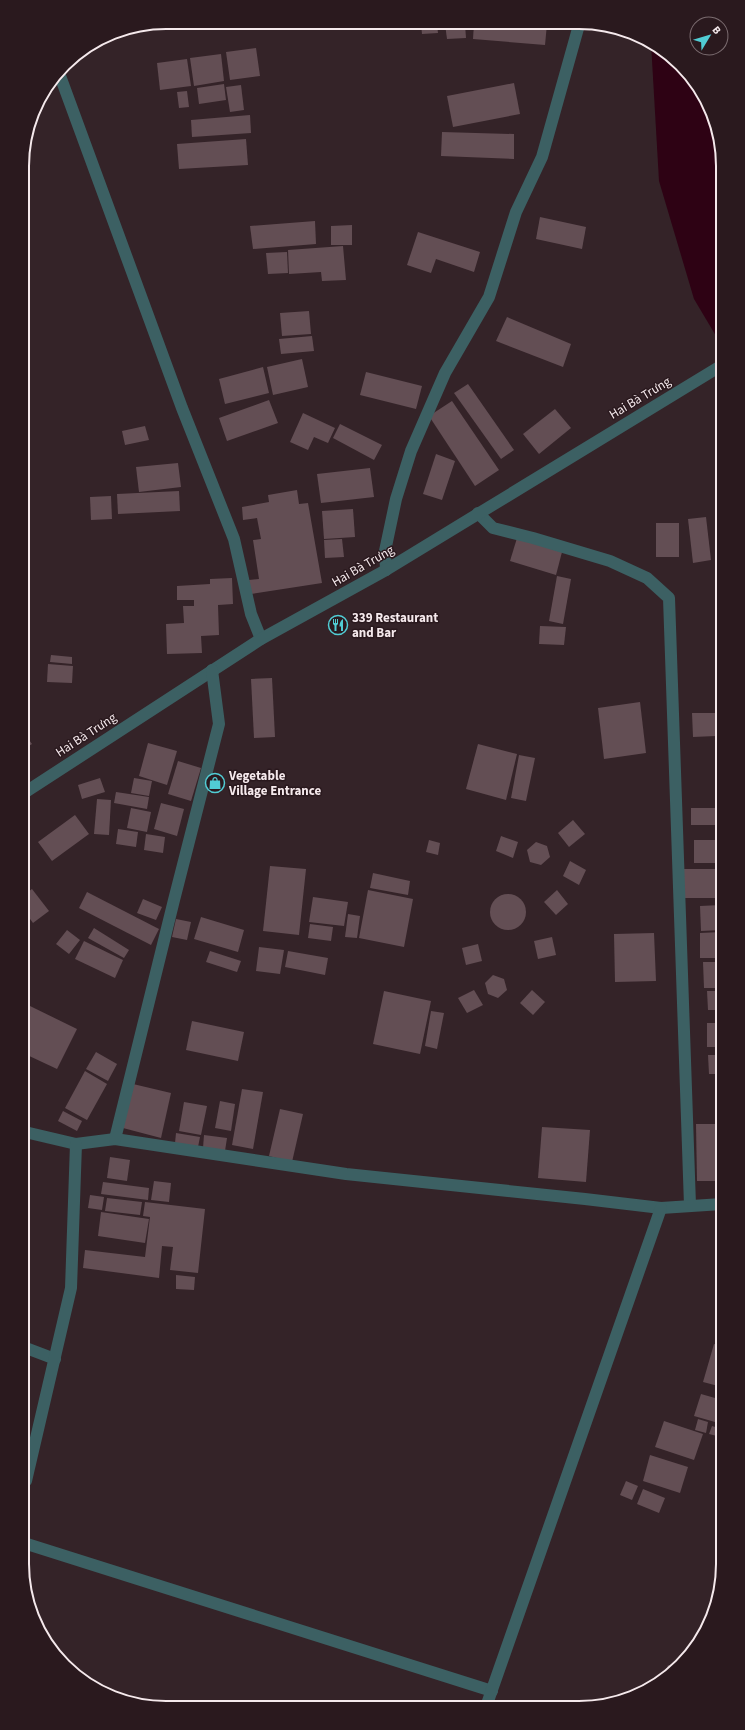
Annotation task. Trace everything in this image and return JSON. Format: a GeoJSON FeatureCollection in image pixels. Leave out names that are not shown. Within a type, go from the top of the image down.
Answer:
{"type":"FeatureCollection","features":[{"type":"Feature","properties":{"kind":"street"},"geometry":{"type":"LineString","coordinates":[[386,570],[385,551],[396,499],[411,451],[444,373],[489,297],[516,212],[542,157],[578,29]]}},
{"type":"Feature","properties":{"kind":"street"},"geometry":{"type":"LineString","coordinates":[[62,78],[179,401],[234,539],[251,614],[261,639]]}},
{"type":"Feature","properties":{"kind":"street","name":"Hai Bà Trưng"},"geometry":{"type":"LineString","coordinates":[[29,790],[261,639],[386,570],[716,369]]}},
{"type":"Feature","properties":{"kind":"street"},"geometry":{"type":"LineString","coordinates":[[478,513],[493,528],[533,538],[610,561],[647,578],[669,598],[690,1205]]}},
{"type":"Feature","properties":{"kind":"street"},"geometry":{"type":"LineString","coordinates":[[115,1139],[174,900],[220,724],[212,670]]}},
{"type":"Feature","properties":{"kind":"street"},"geometry":{"type":"LineString","coordinates":[[29,1133],[76,1144],[115,1139],[346,1174],[660,1208],[716,1204]]}},
{"type":"Feature","properties":{"kind":"street"},"geometry":{"type":"LineString","coordinates":[[29,1468],[71,1288],[76,1144]]}},
{"type":"Feature","properties":{"kind":"street"},"geometry":{"type":"LineString","coordinates":[[488,1701],[660,1208]]}},
{"type":"Feature","properties":{"kind":"street"},"geometry":{"type":"LineString","coordinates":[[29,1349],[55,1359]]}},
{"type":"Feature","properties":{"kind":"street"},"geometry":{"type":"LineString","coordinates":[[29,1545],[492,1690]]}},
{"type":"Feature","properties":{"kind":"shaded area"},"geometry":{"type":"Polygon","coordinates":[[[651,50],[676,69],[698,98],[706,114],[715,148],[716,336],[694,299],[659,181],[651,50]]]}},
{"type":"Feature","properties":{"kind":"building"},"geometry":{"type":"Polygon","coordinates":[[[422,29],[438,29],[438,33],[422,34],[422,29]]]}},
{"type":"Feature","properties":{"kind":"building"},"geometry":{"type":"Polygon","coordinates":[[[446,29],[465,29],[466,38],[447,39],[446,29]]]}},
{"type":"Feature","properties":{"kind":"building"},"geometry":{"type":"Polygon","coordinates":[[[474,29],[547,29],[545,45],[473,39],[474,29]]]}},
{"type":"Feature","properties":{"kind":"building"},"geometry":{"type":"Polygon","coordinates":[[[256,48],[260,76],[230,80],[226,52],[256,48]]]}},
{"type":"Feature","properties":{"kind":"building"},"geometry":{"type":"Polygon","coordinates":[[[221,54],[224,81],[194,86],[190,58],[221,54]]]}},
{"type":"Feature","properties":{"kind":"building"},"geometry":{"type":"Polygon","coordinates":[[[187,59],[191,86],[160,90],[157,63],[187,59]]]}},
{"type":"Feature","properties":{"kind":"building"},"geometry":{"type":"Polygon","coordinates":[[[514,83],[520,114],[453,127],[447,96],[514,83]]]}},
{"type":"Feature","properties":{"kind":"building"},"geometry":{"type":"Polygon","coordinates":[[[224,84],[226,100],[199,104],[197,88],[224,84]]]}},
{"type":"Feature","properties":{"kind":"building"},"geometry":{"type":"Polygon","coordinates":[[[241,85],[244,110],[230,112],[226,87],[241,85]]]}},
{"type":"Feature","properties":{"kind":"building"},"geometry":{"type":"Polygon","coordinates":[[[187,91],[189,107],[179,108],[177,92],[187,91]]]}},
{"type":"Feature","properties":{"kind":"building"},"geometry":{"type":"Polygon","coordinates":[[[250,115],[251,133],[192,137],[191,120],[250,115]]]}},
{"type":"Feature","properties":{"kind":"building"},"geometry":{"type":"Polygon","coordinates":[[[442,132],[514,134],[514,159],[441,156],[442,132]]]}},
{"type":"Feature","properties":{"kind":"building"},"geometry":{"type":"Polygon","coordinates":[[[246,139],[248,165],[179,169],[177,144],[246,139]]]}},
{"type":"Feature","properties":{"kind":"building"},"geometry":{"type":"Polygon","coordinates":[[[540,217],[586,227],[582,249],[536,239],[540,217]]]}},
{"type":"Feature","properties":{"kind":"building"},"geometry":{"type":"Polygon","coordinates":[[[315,221],[316,244],[253,249],[250,226],[315,221]]]}},
{"type":"Feature","properties":{"kind":"building"},"geometry":{"type":"Polygon","coordinates":[[[352,225],[352,245],[331,245],[331,226],[352,225]]]}},
{"type":"Feature","properties":{"kind":"building"},"geometry":{"type":"Polygon","coordinates":[[[418,232],[480,252],[474,272],[436,259],[431,273],[407,265],[418,232]]]}},
{"type":"Feature","properties":{"kind":"building"},"geometry":{"type":"Polygon","coordinates":[[[343,246],[346,280],[322,281],[321,272],[289,274],[288,250],[343,246]]]}},
{"type":"Feature","properties":{"kind":"building"},"geometry":{"type":"Polygon","coordinates":[[[287,252],[288,273],[268,274],[266,253],[287,252]]]}},
{"type":"Feature","properties":{"kind":"building"},"geometry":{"type":"Polygon","coordinates":[[[309,311],[311,334],[282,336],[280,313],[309,311]]]}},
{"type":"Feature","properties":{"kind":"building"},"geometry":{"type":"Polygon","coordinates":[[[507,317],[571,344],[563,367],[496,341],[507,317]]]}},
{"type":"Feature","properties":{"kind":"building"},"geometry":{"type":"Polygon","coordinates":[[[312,336],[314,351],[281,354],[279,339],[312,336]]]}},
{"type":"Feature","properties":{"kind":"building"},"geometry":{"type":"Polygon","coordinates":[[[302,359],[308,387],[273,395],[267,367],[302,359]]]}},
{"type":"Feature","properties":{"kind":"building"},"geometry":{"type":"Polygon","coordinates":[[[263,367],[269,393],[225,404],[219,379],[263,367]]]}},
{"type":"Feature","properties":{"kind":"building"},"geometry":{"type":"Polygon","coordinates":[[[366,372],[422,386],[416,409],[360,395],[366,372]]]}},
{"type":"Feature","properties":{"kind":"building"},"geometry":{"type":"Polygon","coordinates":[[[468,384],[514,450],[501,459],[454,393],[468,384]]]}},
{"type":"Feature","properties":{"kind":"building"},"geometry":{"type":"Polygon","coordinates":[[[269,400],[278,423],[227,441],[219,418],[269,400]]]}},
{"type":"Feature","properties":{"kind":"building"},"geometry":{"type":"Polygon","coordinates":[[[452,401],[499,470],[475,486],[429,416],[452,401]]]}},
{"type":"Feature","properties":{"kind":"building"},"geometry":{"type":"Polygon","coordinates":[[[555,409],[571,428],[539,454],[523,434],[555,409]]]}},
{"type":"Feature","properties":{"kind":"building"},"geometry":{"type":"Polygon","coordinates":[[[303,413],[335,428],[328,443],[314,437],[308,450],[290,442],[303,413]]]}},
{"type":"Feature","properties":{"kind":"building"},"geometry":{"type":"Polygon","coordinates":[[[340,424],[382,445],[374,460],[333,438],[340,424]]]}},
{"type":"Feature","properties":{"kind":"building"},"geometry":{"type":"Polygon","coordinates":[[[145,426],[149,440],[125,445],[122,431],[145,426]]]}},
{"type":"Feature","properties":{"kind":"building"},"geometry":{"type":"Polygon","coordinates":[[[436,454],[455,461],[442,500],[423,494],[436,454]]]}},
{"type":"Feature","properties":{"kind":"building"},"geometry":{"type":"Polygon","coordinates":[[[178,463],[181,487],[139,492],[136,467],[178,463]]]}},
{"type":"Feature","properties":{"kind":"building"},"geometry":{"type":"Polygon","coordinates":[[[370,468],[374,497],[321,503],[317,474],[370,468]]]}},
{"type":"Feature","properties":{"kind":"building"},"geometry":{"type":"Polygon","coordinates":[[[297,490],[299,504],[308,503],[322,583],[251,594],[249,580],[259,579],[253,540],[261,539],[257,518],[243,520],[242,507],[269,502],[268,495],[297,490]]]}},
{"type":"Feature","properties":{"kind":"building"},"geometry":{"type":"Polygon","coordinates":[[[179,491],[180,511],[118,514],[117,494],[179,491]]]}},
{"type":"Feature","properties":{"kind":"building"},"geometry":{"type":"Polygon","coordinates":[[[111,496],[112,519],[91,520],[90,497],[111,496]]]}},
{"type":"Feature","properties":{"kind":"building"},"geometry":{"type":"Polygon","coordinates":[[[353,509],[355,537],[324,539],[322,511],[353,509]]]}},
{"type":"Feature","properties":{"kind":"building"},"geometry":{"type":"Polygon","coordinates":[[[706,517],[711,560],[693,563],[688,519],[706,517]]]}},
{"type":"Feature","properties":{"kind":"building"},"geometry":{"type":"Polygon","coordinates":[[[656,523],[679,523],[679,557],[656,557],[656,523]]]}},
{"type":"Feature","properties":{"kind":"building"},"geometry":{"type":"Polygon","coordinates":[[[517,538],[562,552],[556,575],[510,561],[517,538]]]}},
{"type":"Feature","properties":{"kind":"building"},"geometry":{"type":"Polygon","coordinates":[[[342,539],[344,557],[325,558],[324,540],[342,539]]]}},
{"type":"Feature","properties":{"kind":"building"},"geometry":{"type":"Polygon","coordinates":[[[557,576],[571,579],[563,624],[549,621],[557,576]]]}},
{"type":"Feature","properties":{"kind":"building"},"geometry":{"type":"Polygon","coordinates":[[[232,578],[233,604],[218,605],[219,635],[201,636],[202,653],[167,654],[166,624],[184,623],[183,606],[194,606],[194,600],[177,600],[177,586],[210,584],[210,579],[232,578]]]}},
{"type":"Feature","properties":{"kind":"building"},"geometry":{"type":"Polygon","coordinates":[[[540,626],[566,627],[564,645],[539,644],[540,626]]]}},
{"type":"Feature","properties":{"kind":"building"},"geometry":{"type":"Polygon","coordinates":[[[51,655],[72,657],[72,664],[50,662],[51,655]]]}},
{"type":"Feature","properties":{"kind":"building"},"geometry":{"type":"Polygon","coordinates":[[[48,664],[73,666],[72,683],[47,682],[48,664]]]}},
{"type":"Feature","properties":{"kind":"building"},"geometry":{"type":"Polygon","coordinates":[[[272,678],[275,737],[254,738],[251,679],[272,678]]]}},
{"type":"Feature","properties":{"kind":"building"},"geometry":{"type":"Polygon","coordinates":[[[640,702],[646,753],[604,759],[598,708],[640,702]]]}},
{"type":"Feature","properties":{"kind":"building"},"geometry":{"type":"Polygon","coordinates":[[[692,713],[716,713],[716,736],[693,737],[692,713]]]}},
{"type":"Feature","properties":{"kind":"building"},"geometry":{"type":"Polygon","coordinates":[[[148,743],[177,751],[167,785],[139,776],[148,743]]]}},
{"type":"Feature","properties":{"kind":"building"},"geometry":{"type":"Polygon","coordinates":[[[478,744],[517,754],[506,800],[466,789],[478,744]]]}},
{"type":"Feature","properties":{"kind":"building"},"geometry":{"type":"Polygon","coordinates":[[[519,755],[535,758],[526,801],[511,798],[519,755]]]}},
{"type":"Feature","properties":{"kind":"building"},"geometry":{"type":"Polygon","coordinates":[[[178,761],[201,768],[191,801],[168,794],[178,761]]]}},
{"type":"Feature","properties":{"kind":"building"},"geometry":{"type":"Polygon","coordinates":[[[100,778],[105,792],[82,799],[78,785],[100,778]]]}},
{"type":"Feature","properties":{"kind":"building"},"geometry":{"type":"Polygon","coordinates":[[[134,778],[152,781],[149,796],[131,793],[134,778]]]}},
{"type":"Feature","properties":{"kind":"building"},"geometry":{"type":"Polygon","coordinates":[[[116,792],[149,797],[147,809],[114,803],[116,792]]]}},
{"type":"Feature","properties":{"kind":"building"},"geometry":{"type":"Polygon","coordinates":[[[97,799],[111,800],[109,835],[94,834],[97,799]]]}},
{"type":"Feature","properties":{"kind":"building"},"geometry":{"type":"Polygon","coordinates":[[[161,803],[184,809],[177,836],[154,829],[161,803]]]}},
{"type":"Feature","properties":{"kind":"building"},"geometry":{"type":"Polygon","coordinates":[[[131,808],[151,812],[147,832],[127,828],[131,808]]]}},
{"type":"Feature","properties":{"kind":"building"},"geometry":{"type":"Polygon","coordinates":[[[691,808],[716,808],[716,825],[691,825],[691,808]]]}},
{"type":"Feature","properties":{"kind":"building"},"geometry":{"type":"Polygon","coordinates":[[[75,815],[89,834],[52,861],[38,842],[75,815]]]}},
{"type":"Feature","properties":{"kind":"building"},"geometry":{"type":"Polygon","coordinates":[[[573,820],[585,834],[569,847],[558,833],[573,820]]]}},
{"type":"Feature","properties":{"kind":"building"},"geometry":{"type":"Polygon","coordinates":[[[118,829],[138,832],[136,847],[116,844],[118,829]]]}},
{"type":"Feature","properties":{"kind":"building"},"geometry":{"type":"Polygon","coordinates":[[[146,834],[165,837],[163,853],[144,850],[146,834]]]}},
{"type":"Feature","properties":{"kind":"building"},"geometry":{"type":"Polygon","coordinates":[[[501,836],[518,842],[513,858],[496,851],[501,836]]]}},
{"type":"Feature","properties":{"kind":"building"},"geometry":{"type":"Polygon","coordinates":[[[429,840],[440,843],[438,855],[426,852],[429,840]]]}},
{"type":"Feature","properties":{"kind":"building"},"geometry":{"type":"Polygon","coordinates":[[[694,840],[716,840],[716,863],[694,863],[694,840]]]}},
{"type":"Feature","properties":{"kind":"building"},"geometry":{"type":"Polygon","coordinates":[[[536,842],[547,846],[550,857],[541,865],[530,862],[527,850],[536,842]]]}},
{"type":"Feature","properties":{"kind":"building"},"geometry":{"type":"Polygon","coordinates":[[[570,861],[586,870],[579,885],[563,876],[570,861]]]}},
{"type":"Feature","properties":{"kind":"building"},"geometry":{"type":"Polygon","coordinates":[[[270,866],[306,869],[299,935],[263,931],[270,866]]]}},
{"type":"Feature","properties":{"kind":"building"},"geometry":{"type":"Polygon","coordinates":[[[683,869],[716,869],[716,898],[683,898],[683,869]]]}},
{"type":"Feature","properties":{"kind":"building"},"geometry":{"type":"Polygon","coordinates":[[[373,873],[410,881],[408,895],[370,888],[373,873]]]}},
{"type":"Feature","properties":{"kind":"building"},"geometry":{"type":"Polygon","coordinates":[[[32,889],[49,911],[33,923],[29,918],[29,891],[32,889]]]}},
{"type":"Feature","properties":{"kind":"building"},"geometry":{"type":"Polygon","coordinates":[[[368,890],[413,899],[404,947],[359,938],[368,890]]]}},
{"type":"Feature","properties":{"kind":"building"},"geometry":{"type":"Polygon","coordinates":[[[557,890],[568,904],[556,915],[544,902],[557,890]]]}},
{"type":"Feature","properties":{"kind":"building"},"geometry":{"type":"Polygon","coordinates":[[[87,892],[159,929],[151,945],[79,908],[87,892]]]}},
{"type":"Feature","properties":{"kind":"building"},"geometry":{"type":"Polygon","coordinates":[[[512,894],[521,899],[525,905],[525,919],[521,925],[512,930],[504,930],[495,925],[491,919],[490,908],[495,899],[501,895],[512,894]]]}},
{"type":"Feature","properties":{"kind":"building"},"geometry":{"type":"Polygon","coordinates":[[[313,897],[348,902],[344,926],[309,922],[313,897]]]}},
{"type":"Feature","properties":{"kind":"building"},"geometry":{"type":"Polygon","coordinates":[[[143,899],[162,907],[156,920],[137,913],[143,899]]]}},
{"type":"Feature","properties":{"kind":"building"},"geometry":{"type":"Polygon","coordinates":[[[716,905],[716,930],[701,931],[700,906],[716,905]]]}},
{"type":"Feature","properties":{"kind":"building"},"geometry":{"type":"Polygon","coordinates":[[[348,914],[360,916],[357,938],[345,937],[348,914]]]}},
{"type":"Feature","properties":{"kind":"building"},"geometry":{"type":"Polygon","coordinates":[[[201,917],[244,930],[238,952],[194,939],[201,917]]]}},
{"type":"Feature","properties":{"kind":"building"},"geometry":{"type":"Polygon","coordinates":[[[176,919],[191,922],[187,940],[172,937],[176,919]]]}},
{"type":"Feature","properties":{"kind":"building"},"geometry":{"type":"Polygon","coordinates":[[[310,924],[333,927],[331,941],[308,938],[310,924]]]}},
{"type":"Feature","properties":{"kind":"building"},"geometry":{"type":"Polygon","coordinates":[[[94,928],[129,950],[124,958],[88,938],[94,928]]]}},
{"type":"Feature","properties":{"kind":"building"},"geometry":{"type":"Polygon","coordinates":[[[67,930],[80,940],[69,954],[56,944],[67,930]]]}},
{"type":"Feature","properties":{"kind":"building"},"geometry":{"type":"Polygon","coordinates":[[[716,932],[716,958],[700,958],[700,933],[716,932]]]}},
{"type":"Feature","properties":{"kind":"building"},"geometry":{"type":"Polygon","coordinates":[[[654,933],[656,981],[615,982],[614,934],[654,933]]]}},
{"type":"Feature","properties":{"kind":"building"},"geometry":{"type":"Polygon","coordinates":[[[552,937],[556,955],[538,959],[534,941],[552,937]]]}},
{"type":"Feature","properties":{"kind":"building"},"geometry":{"type":"Polygon","coordinates":[[[84,941],[123,960],[115,978],[75,959],[84,941]]]}},
{"type":"Feature","properties":{"kind":"building"},"geometry":{"type":"Polygon","coordinates":[[[478,944],[482,961],[466,965],[462,948],[478,944]]]}},
{"type":"Feature","properties":{"kind":"building"},"geometry":{"type":"Polygon","coordinates":[[[259,947],[284,950],[280,974],[256,971],[259,947]]]}},
{"type":"Feature","properties":{"kind":"building"},"geometry":{"type":"Polygon","coordinates":[[[210,951],[241,961],[237,972],[206,962],[210,951]]]}},
{"type":"Feature","properties":{"kind":"building"},"geometry":{"type":"Polygon","coordinates":[[[288,951],[328,958],[325,975],[285,967],[288,951]]]}},
{"type":"Feature","properties":{"kind":"building"},"geometry":{"type":"Polygon","coordinates":[[[703,962],[716,962],[716,988],[704,988],[703,962]]]}},
{"type":"Feature","properties":{"kind":"building"},"geometry":{"type":"Polygon","coordinates":[[[493,975],[504,979],[507,990],[498,998],[488,994],[485,983],[493,975]]]}},
{"type":"Feature","properties":{"kind":"building"},"geometry":{"type":"Polygon","coordinates":[[[474,990],[483,1005],[467,1013],[458,998],[474,990]]]}},
{"type":"Feature","properties":{"kind":"building"},"geometry":{"type":"Polygon","coordinates":[[[532,990],[545,1002],[533,1015],[520,1003],[532,990]]]}},
{"type":"Feature","properties":{"kind":"building"},"geometry":{"type":"Polygon","coordinates":[[[384,991],[431,1001],[420,1054],[373,1044],[384,991]]]}},
{"type":"Feature","properties":{"kind":"building"},"geometry":{"type":"Polygon","coordinates":[[[707,991],[716,991],[716,1010],[708,1010],[707,991]]]}},
{"type":"Feature","properties":{"kind":"building"},"geometry":{"type":"Polygon","coordinates":[[[30,1006],[77,1029],[57,1069],[29,1056],[30,1006]]]}},
{"type":"Feature","properties":{"kind":"building"},"geometry":{"type":"Polygon","coordinates":[[[431,1011],[444,1013],[437,1049],[425,1046],[431,1011]]]}},
{"type":"Feature","properties":{"kind":"building"},"geometry":{"type":"Polygon","coordinates":[[[192,1021],[244,1032],[238,1061],[186,1050],[192,1021]]]}},
{"type":"Feature","properties":{"kind":"building"},"geometry":{"type":"Polygon","coordinates":[[[707,1023],[716,1023],[716,1047],[707,1047],[707,1023]]]}},
{"type":"Feature","properties":{"kind":"building"},"geometry":{"type":"Polygon","coordinates":[[[96,1052],[117,1064],[108,1081],[86,1069],[96,1052]]]}},
{"type":"Feature","properties":{"kind":"building"},"geometry":{"type":"Polygon","coordinates":[[[708,1055],[716,1055],[716,1074],[709,1074],[708,1055]]]}},
{"type":"Feature","properties":{"kind":"building"},"geometry":{"type":"Polygon","coordinates":[[[85,1071],[107,1084],[87,1120],[65,1108],[85,1071]]]}},
{"type":"Feature","properties":{"kind":"building"},"geometry":{"type":"Polygon","coordinates":[[[133,1084],[171,1093],[161,1138],[123,1128],[133,1084]]]}},
{"type":"Feature","properties":{"kind":"building"},"geometry":{"type":"Polygon","coordinates":[[[242,1089],[263,1092],[253,1149],[232,1145],[242,1089]]]}},
{"type":"Feature","properties":{"kind":"building"},"geometry":{"type":"Polygon","coordinates":[[[220,1101],[235,1104],[231,1131],[215,1128],[220,1101]]]}},
{"type":"Feature","properties":{"kind":"building"},"geometry":{"type":"Polygon","coordinates":[[[184,1102],[207,1106],[201,1135],[179,1131],[184,1102]]]}},
{"type":"Feature","properties":{"kind":"building"},"geometry":{"type":"Polygon","coordinates":[[[280,1109],[303,1114],[292,1162],[269,1156],[280,1109]]]}},
{"type":"Feature","properties":{"kind":"building"},"geometry":{"type":"Polygon","coordinates":[[[63,1111],[82,1121],[77,1131],[58,1121],[63,1111]]]}},
{"type":"Feature","properties":{"kind":"building"},"geometry":{"type":"Polygon","coordinates":[[[696,1124],[716,1124],[716,1181],[697,1181],[696,1124]]]}},
{"type":"Feature","properties":{"kind":"building"},"geometry":{"type":"Polygon","coordinates":[[[542,1127],[590,1130],[586,1182],[538,1178],[542,1127]]]}},
{"type":"Feature","properties":{"kind":"building"},"geometry":{"type":"Polygon","coordinates":[[[176,1133],[200,1137],[198,1147],[175,1143],[176,1133]]]}},
{"type":"Feature","properties":{"kind":"building"},"geometry":{"type":"Polygon","coordinates":[[[204,1135],[227,1138],[225,1151],[203,1148],[204,1135]]]}},
{"type":"Feature","properties":{"kind":"building"},"geometry":{"type":"Polygon","coordinates":[[[110,1157],[130,1160],[127,1181],[107,1178],[110,1157]]]}},
{"type":"Feature","properties":{"kind":"building"},"geometry":{"type":"Polygon","coordinates":[[[154,1181],[171,1183],[169,1202],[151,1200],[154,1181]]]}},
{"type":"Feature","properties":{"kind":"building"},"geometry":{"type":"Polygon","coordinates":[[[103,1182],[149,1188],[148,1200],[101,1194],[103,1182]]]}},
{"type":"Feature","properties":{"kind":"building"},"geometry":{"type":"Polygon","coordinates":[[[90,1195],[104,1197],[102,1210],[88,1208],[90,1195]]]}},
{"type":"Feature","properties":{"kind":"building"},"geometry":{"type":"Polygon","coordinates":[[[107,1198],[142,1202],[140,1215],[105,1211],[107,1198]]]}},
{"type":"Feature","properties":{"kind":"building"},"geometry":{"type":"Polygon","coordinates":[[[145,1202],[205,1209],[198,1273],[170,1270],[173,1247],[162,1246],[159,1278],[83,1268],[85,1250],[145,1257],[150,1217],[143,1216],[145,1202]]]}},
{"type":"Feature","properties":{"kind":"building"},"geometry":{"type":"Polygon","coordinates":[[[101,1212],[149,1219],[145,1243],[98,1236],[101,1212]]]}},
{"type":"Feature","properties":{"kind":"building"},"geometry":{"type":"Polygon","coordinates":[[[176,1275],[195,1277],[194,1290],[176,1289],[176,1275]]]}},
{"type":"Feature","properties":{"kind":"building"},"geometry":{"type":"Polygon","coordinates":[[[714,1344],[716,1344],[716,1385],[703,1382],[714,1344]]]}},
{"type":"Feature","properties":{"kind":"building"},"geometry":{"type":"Polygon","coordinates":[[[701,1394],[716,1398],[716,1422],[694,1416],[701,1394]]]}},
{"type":"Feature","properties":{"kind":"building"},"geometry":{"type":"Polygon","coordinates":[[[698,1419],[708,1422],[706,1433],[695,1430],[698,1419]]]}},
{"type":"Feature","properties":{"kind":"building"},"geometry":{"type":"Polygon","coordinates":[[[664,1421],[703,1434],[694,1460],[655,1447],[664,1421]]]}},
{"type":"Feature","properties":{"kind":"building"},"geometry":{"type":"Polygon","coordinates":[[[712,1426],[716,1427],[716,1436],[709,1434],[712,1426]]]}},
{"type":"Feature","properties":{"kind":"building"},"geometry":{"type":"Polygon","coordinates":[[[650,1455],[688,1467],[680,1493],[643,1481],[650,1455]]]}},
{"type":"Feature","properties":{"kind":"building"},"geometry":{"type":"Polygon","coordinates":[[[626,1481],[638,1486],[632,1500],[620,1495],[626,1481]]]}},
{"type":"Feature","properties":{"kind":"building"},"geometry":{"type":"Polygon","coordinates":[[[643,1489],[665,1498],[659,1513],[637,1504],[643,1489]]]}},
{"type":"Feature","properties":{"kind":"place","name":"339 Restaurant and Bar"},"geometry":{"type":"Point","coordinates":[338,625]}},
{"type":"Feature","properties":{"kind":"place","name":"Vegetable Village Entrance"},"geometry":{"type":"Point","coordinates":[215,783]}}]}
